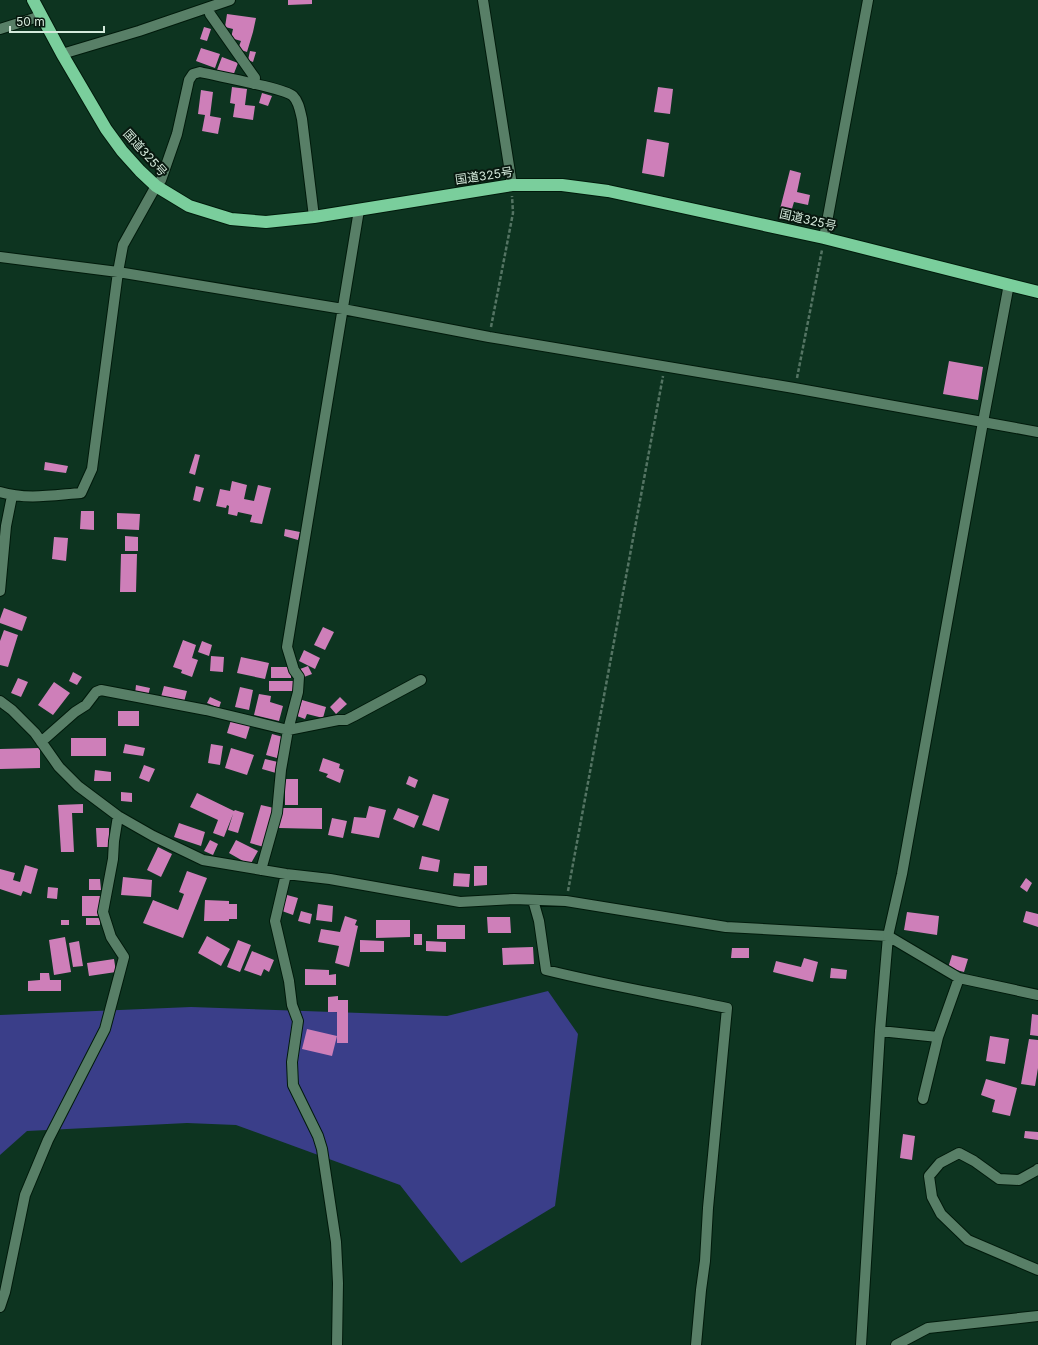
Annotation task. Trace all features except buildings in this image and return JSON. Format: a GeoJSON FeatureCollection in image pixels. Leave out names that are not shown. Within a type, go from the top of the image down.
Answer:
{"type":"FeatureCollection","features":[{"type":"Feature","properties":{"kind":"highway","name":"国道325号"},"geometry":{"type":"LineString","coordinates":[[37,8],[106,129],[122,151],[156,186],[189,206],[231,219],[266,222],[314,217],[512,185],[562,185],[608,191],[824,238],[1038,292]]}},
{"type":"Feature","properties":{"kind":"street"},"geometry":{"type":"LineString","coordinates":[[62,54],[139,31],[230,0]]}},
{"type":"Feature","properties":{"kind":"street"},"geometry":{"type":"LineString","coordinates":[[483,0],[512,185]]}},
{"type":"Feature","properties":{"kind":"street"},"geometry":{"type":"LineString","coordinates":[[824,238],[868,0]]}},
{"type":"Feature","properties":{"kind":"street"},"geometry":{"type":"LineString","coordinates":[[0,29],[37,8]]}},
{"type":"Feature","properties":{"kind":"street"},"geometry":{"type":"LineString","coordinates":[[208,8],[210,14],[255,78],[254,84]]}},
{"type":"Feature","properties":{"kind":"street"},"geometry":{"type":"LineString","coordinates":[[0,492],[12,496],[36,497],[81,493],[92,469],[114,314],[118,272],[123,245],[156,186],[161,180],[177,134],[189,80],[193,74],[200,72],[254,84],[288,93],[294,97],[299,106],[302,119],[314,217]]}},
{"type":"Feature","properties":{"kind":"street"},"geometry":{"type":"LineString","coordinates":[[261,870],[277,813],[281,770],[288,730],[298,692],[299,677],[294,670],[288,647],[360,210]]}},
{"type":"Feature","properties":{"kind":"street"},"geometry":{"type":"LineString","coordinates":[[0,257],[118,272],[343,309],[489,337],[794,388],[1038,432]]}},
{"type":"Feature","properties":{"kind":"street"},"geometry":{"type":"LineString","coordinates":[[861,1345],[880,1032],[888,936],[902,874],[1008,284]]}},
{"type":"Feature","properties":{"kind":"street"},"geometry":{"type":"LineString","coordinates":[[0,591],[6,526],[12,496]]}},
{"type":"Feature","properties":{"kind":"street"},"geometry":{"type":"LineString","coordinates":[[41,742],[75,712],[86,705],[96,692],[101,690],[213,711],[288,730],[338,720],[346,720],[421,680]]}},
{"type":"Feature","properties":{"kind":"street"},"geometry":{"type":"LineString","coordinates":[[0,701],[12,710],[34,733],[59,767],[78,786],[118,816],[203,860],[352,883],[460,902],[514,899],[566,901],[726,927],[888,936],[959,978],[1038,995]]}},
{"type":"Feature","properties":{"kind":"street"},"geometry":{"type":"LineString","coordinates":[[0,1306],[5,1292],[25,1196],[48,1140],[105,1029],[115,996],[124,957],[111,937],[103,912],[113,859],[118,816]]}},
{"type":"Feature","properties":{"kind":"street"},"geometry":{"type":"LineString","coordinates":[[286,874],[275,921],[292,1005],[298,1021],[292,1062],[293,1085],[318,1136],[322,1149],[336,1242],[338,1283],[337,1345]]}},
{"type":"Feature","properties":{"kind":"street"},"geometry":{"type":"LineString","coordinates":[[533,900],[539,921],[546,970],[726,1008],[708,1208],[705,1261],[696,1345]]}},
{"type":"Feature","properties":{"kind":"street"},"geometry":{"type":"LineString","coordinates":[[923,1099],[938,1037],[959,978]]}},
{"type":"Feature","properties":{"kind":"street"},"geometry":{"type":"LineString","coordinates":[[880,1032],[938,1037]]}},
{"type":"Feature","properties":{"kind":"street"},"geometry":{"type":"LineString","coordinates":[[1038,1169],[1019,1180],[999,1179],[974,1161],[959,1153],[940,1163],[929,1176],[932,1197],[941,1214],[968,1240],[1038,1270]]}},
{"type":"Feature","properties":{"kind":"street"},"geometry":{"type":"LineString","coordinates":[[896,1345],[928,1328],[1038,1316]]}},
{"type":"Feature","properties":{"kind":"path"},"geometry":{"type":"LineString","coordinates":[[489,337],[513,213],[512,185]]}},
{"type":"Feature","properties":{"kind":"path"},"geometry":{"type":"LineString","coordinates":[[794,388],[824,238]]}},
{"type":"Feature","properties":{"kind":"path"},"geometry":{"type":"LineString","coordinates":[[566,901],[665,366]]}},
{"type":"Feature","properties":{"kind":"shaded area"},"geometry":{"type":"Polygon","coordinates":[[[548,991],[578,1034],[555,1206],[461,1263],[400,1185],[236,1125],[187,1123],[27,1131],[0,1155],[0,1015],[191,1007],[447,1016],[548,991]]]}}]}
